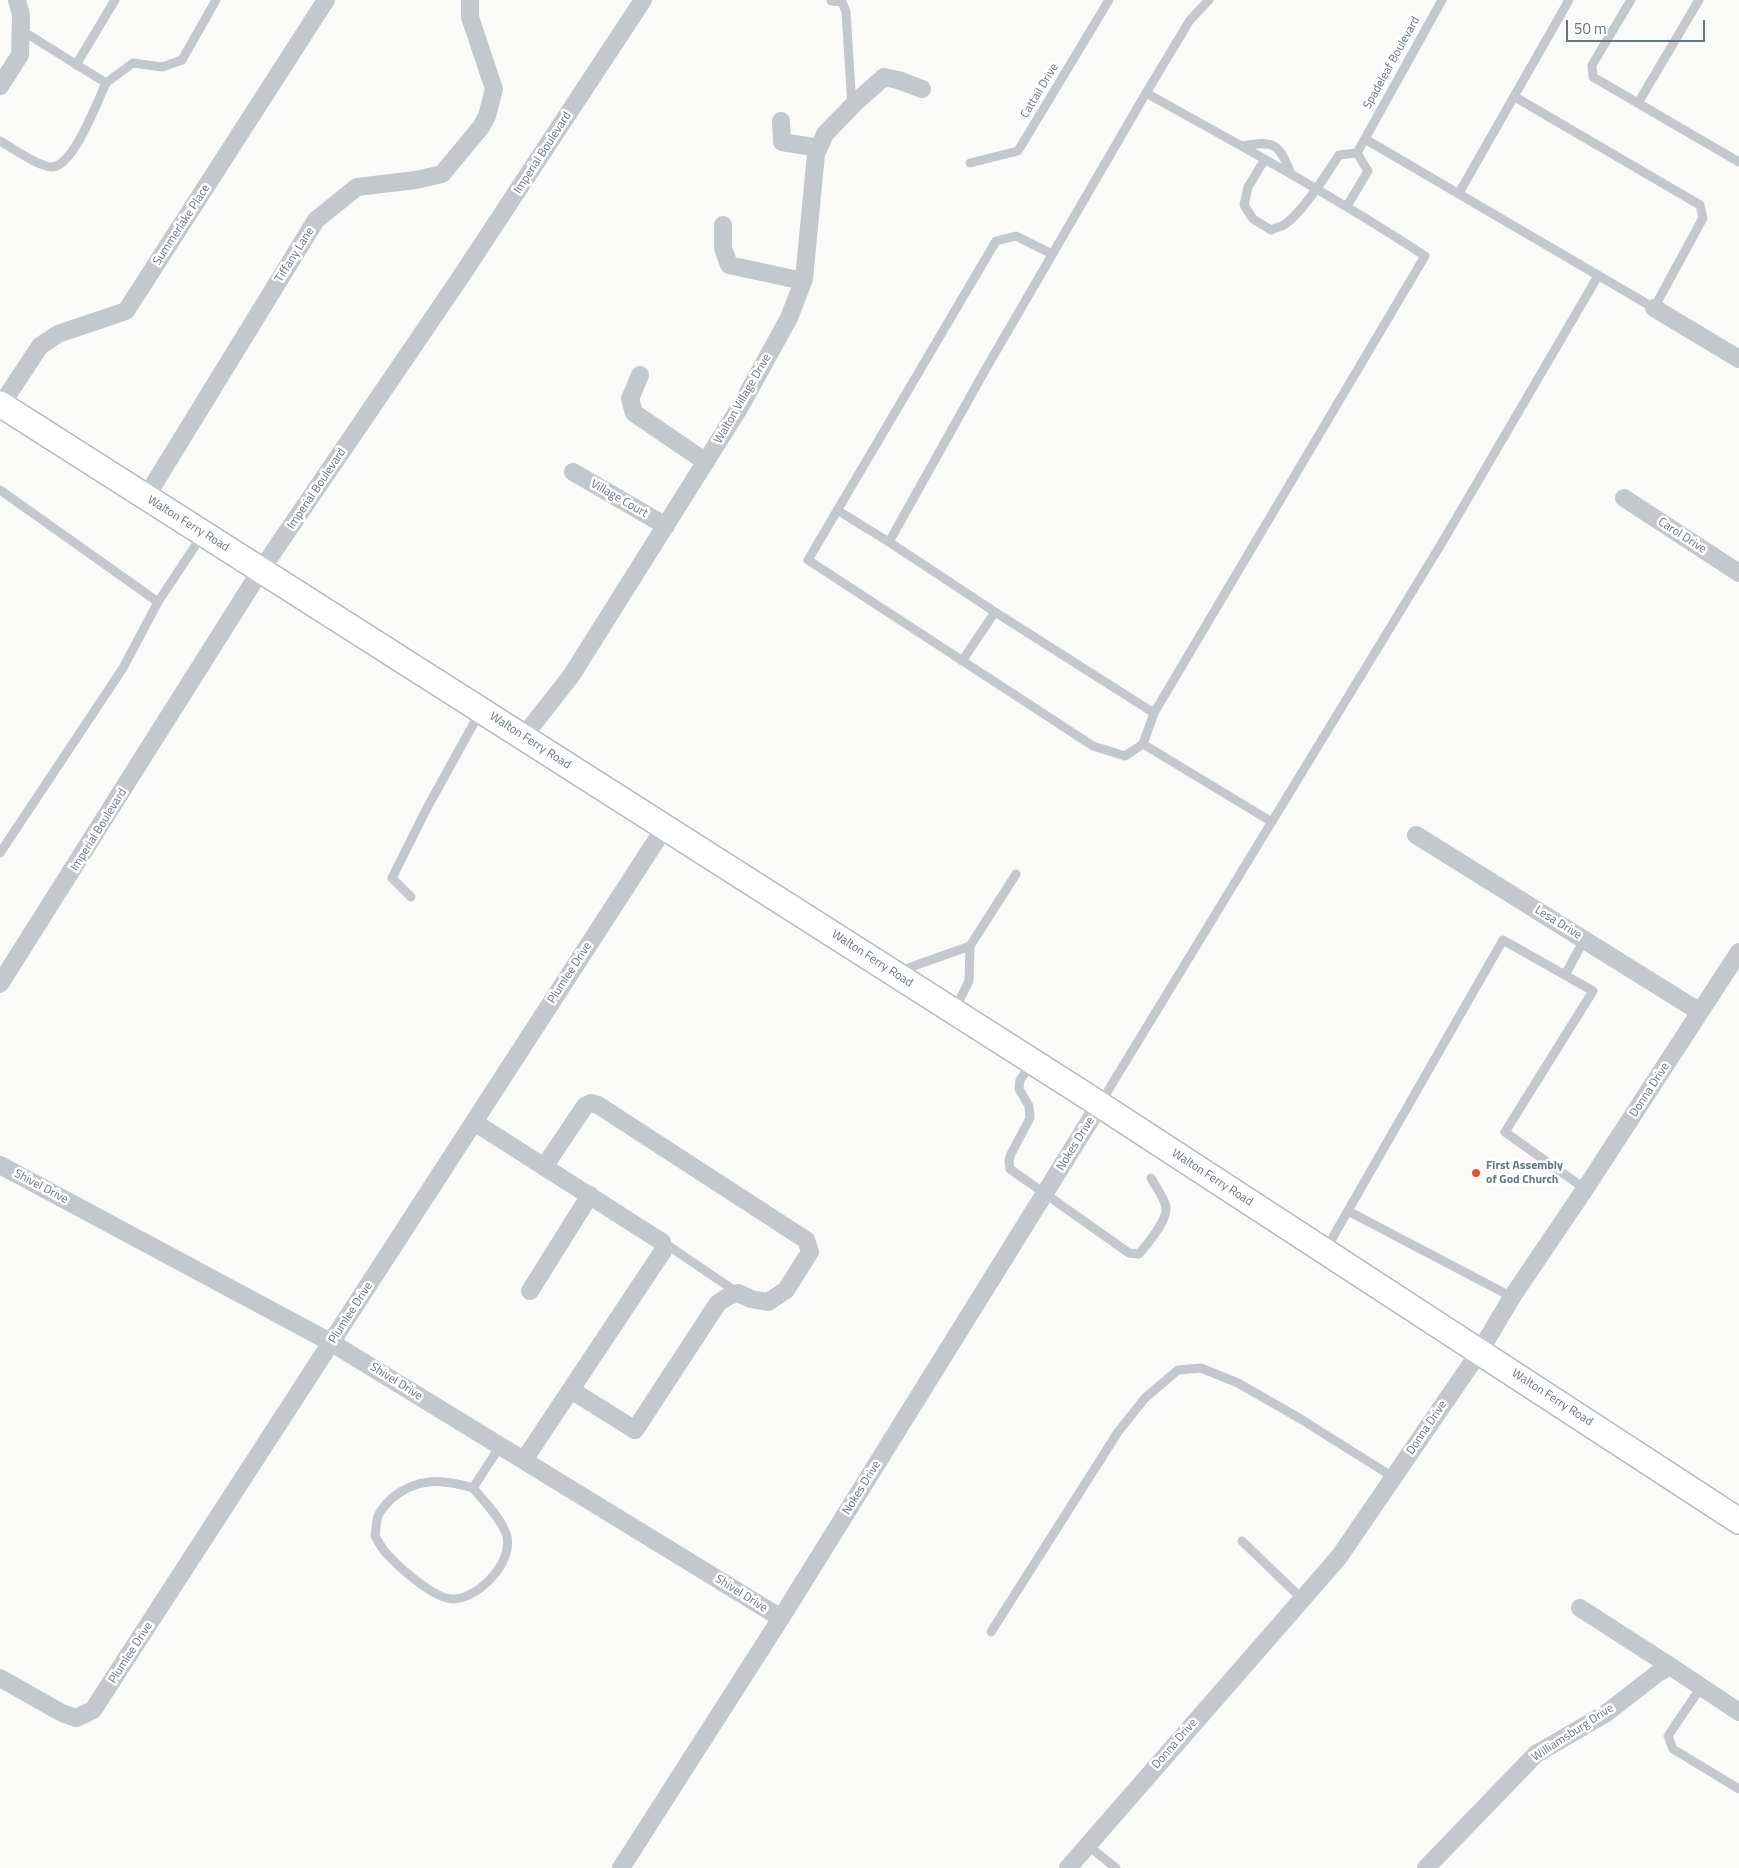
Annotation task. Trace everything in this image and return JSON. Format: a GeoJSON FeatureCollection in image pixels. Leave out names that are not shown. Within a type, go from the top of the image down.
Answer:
{"type":"FeatureCollection","features":[{"type":"Feature","properties":{"kind":"street"},"geometry":{"type":"LineString","coordinates":[[0,86],[20,55],[21,15],[17,0]]}},
{"type":"Feature","properties":{"kind":"street","name":"Summerlake Place"},"geometry":{"type":"LineString","coordinates":[[4,409],[40,346],[58,334],[126,311],[326,0]]}},
{"type":"Feature","properties":{"kind":"street","name":"Tiffany Lane"},"geometry":{"type":"LineString","coordinates":[[146,497],[316,220],[357,187],[416,180],[442,174],[481,127],[487,116],[494,89],[470,17],[470,0]]}},
{"type":"Feature","properties":{"kind":"street","name":"Imperial Boulevard"},"geometry":{"type":"LineString","coordinates":[[0,984],[261,570],[460,278],[644,0]]}},
{"type":"Feature","properties":{"kind":"street","name":"Walton Village Drive"},"geometry":{"type":"LineString","coordinates":[[523,737],[571,676],[740,408],[789,318],[803,281],[816,154],[826,134],[852,106],[884,78],[898,80],[922,89]]}},
{"type":"Feature","properties":{"kind":"street"},"geometry":{"type":"LineString","coordinates":[[781,121],[782,142],[819,148]]}},
{"type":"Feature","properties":{"kind":"street"},"geometry":{"type":"LineString","coordinates":[[723,225],[723,248],[729,265],[803,281]]}},
{"type":"Feature","properties":{"kind":"street"},"geometry":{"type":"LineString","coordinates":[[1654,308],[1739,358]]}},
{"type":"Feature","properties":{"kind":"street"},"geometry":{"type":"LineString","coordinates":[[640,375],[630,399],[634,413],[706,462]]}},
{"type":"Feature","properties":{"kind":"street","name":"Walton Ferry Road"},"geometry":{"type":"LineString","coordinates":[[4,409],[146,497],[1033,1062],[1739,1521]]}},
{"type":"Feature","properties":{"kind":"street","name":"Village Court"},"geometry":{"type":"LineString","coordinates":[[573,472],[666,526]]}},
{"type":"Feature","properties":{"kind":"street","name":"Carol Drive"},"geometry":{"type":"LineString","coordinates":[[1624,498],[1739,573]]}},
{"type":"Feature","properties":{"kind":"street","name":"Plumlee Drive"},"geometry":{"type":"LineString","coordinates":[[0,1678],[62,1713],[76,1718],[93,1710],[665,827]]}},
{"type":"Feature","properties":{"kind":"street","name":"Lesa Drive"},"geometry":{"type":"LineString","coordinates":[[1416,835],[1700,1012]]}},
{"type":"Feature","properties":{"kind":"street","name":"Donna Drive"},"geometry":{"type":"LineString","coordinates":[[1068,1868],[1339,1556],[1480,1351],[1512,1297],[1739,952]]}},
{"type":"Feature","properties":{"kind":"street"},"geometry":{"type":"LineString","coordinates":[[544,1167],[585,1106],[591,1103],[598,1105],[806,1240],[810,1252],[786,1290],[768,1302],[751,1299],[738,1293],[718,1303],[636,1430],[571,1390]]}},
{"type":"Feature","properties":{"kind":"street","name":"Nokes Drive"},"geometry":{"type":"LineString","coordinates":[[621,1868],[781,1618],[1100,1106]]}},
{"type":"Feature","properties":{"kind":"street"},"geometry":{"type":"LineString","coordinates":[[474,1122],[662,1242],[663,1251],[524,1460]]}},
{"type":"Feature","properties":{"kind":"street","name":"Shivel Drive"},"geometry":{"type":"LineString","coordinates":[[0,1165],[332,1342],[781,1618]]}},
{"type":"Feature","properties":{"kind":"street"},"geometry":{"type":"LineString","coordinates":[[530,1291],[590,1195]]}},
{"type":"Feature","properties":{"kind":"street"},"geometry":{"type":"LineString","coordinates":[[1580,1608],[1739,1712]]}},
{"type":"Feature","properties":{"kind":"street","name":"Williamsburg Drive"},"geometry":{"type":"LineString","coordinates":[[1426,1868],[1536,1754],[1605,1714],[1670,1666]]}},
{"type":"Feature","properties":{"kind":"lane"},"geometry":{"type":"LineString","coordinates":[[76,65],[115,0]]}},
{"type":"Feature","properties":{"kind":"lane"},"geometry":{"type":"LineString","coordinates":[[0,140],[43,166],[53,167],[64,162],[76,148],[106,83],[132,63],[162,67],[182,60],[216,0]]}},
{"type":"Feature","properties":{"kind":"lane","name":"Cattail Drive"},"geometry":{"type":"LineString","coordinates":[[970,163],[1018,151],[1109,0]]}},
{"type":"Feature","properties":{"kind":"lane"},"geometry":{"type":"LineString","coordinates":[[889,542],[984,372],[1146,94],[1190,20],[1209,0]]}},
{"type":"Feature","properties":{"kind":"lane","name":"Spadeleaf Boulevard"},"geometry":{"type":"LineString","coordinates":[[1357,153],[1442,0]]}},
{"type":"Feature","properties":{"kind":"lane"},"geometry":{"type":"LineString","coordinates":[[1459,193],[1569,0]]}},
{"type":"Feature","properties":{"kind":"lane"},"geometry":{"type":"LineString","coordinates":[[1631,0],[1592,65],[1593,77],[1739,162]]}},
{"type":"Feature","properties":{"kind":"lane"},"geometry":{"type":"LineString","coordinates":[[1638,104],[1698,0]]}},
{"type":"Feature","properties":{"kind":"lane"},"geometry":{"type":"LineString","coordinates":[[831,1],[842,2],[846,12],[852,106]]}},
{"type":"Feature","properties":{"kind":"lane"},"geometry":{"type":"LineString","coordinates":[[20,30],[106,83]]}},
{"type":"Feature","properties":{"kind":"lane"},"geometry":{"type":"LineString","coordinates":[[1052,254],[1016,236],[996,241],[808,560],[1094,746],[1125,756],[1143,744],[1154,713],[1425,256],[1347,206],[1146,94]]}},
{"type":"Feature","properties":{"kind":"lane"},"geometry":{"type":"LineString","coordinates":[[1365,139],[1654,308],[1703,218],[1700,205],[1515,97]]}},
{"type":"Feature","properties":{"kind":"lane"},"geometry":{"type":"LineString","coordinates":[[1242,146],[1264,142],[1282,152],[1291,174]]}},
{"type":"Feature","properties":{"kind":"lane"},"geometry":{"type":"LineString","coordinates":[[1265,159],[1248,187],[1244,206],[1253,219],[1271,230],[1284,225],[1317,189],[1339,155],[1357,153],[1368,170],[1347,206]]}},
{"type":"Feature","properties":{"kind":"lane"},"geometry":{"type":"LineString","coordinates":[[1100,1106],[1443,541],[1598,276]]}},
{"type":"Feature","properties":{"kind":"lane"},"geometry":{"type":"LineString","coordinates":[[0,490],[158,602]]}},
{"type":"Feature","properties":{"kind":"lane"},"geometry":{"type":"LineString","coordinates":[[837,510],[1154,713]]}},
{"type":"Feature","properties":{"kind":"lane"},"geometry":{"type":"LineString","coordinates":[[0,853],[123,668],[158,602],[203,534]]}},
{"type":"Feature","properties":{"kind":"lane"},"geometry":{"type":"LineString","coordinates":[[962,661],[995,612]]}},
{"type":"Feature","properties":{"kind":"lane"},"geometry":{"type":"LineString","coordinates":[[411,897],[392,878],[427,808],[481,710]]}},
{"type":"Feature","properties":{"kind":"lane"},"geometry":{"type":"LineString","coordinates":[[1143,744],[1272,822]]}},
{"type":"Feature","properties":{"kind":"lane"},"geometry":{"type":"LineString","coordinates":[[953,1011],[969,980],[970,946],[1016,874]]}},
{"type":"Feature","properties":{"kind":"lane"},"geometry":{"type":"LineString","coordinates":[[1325,1251],[1503,940],[1593,991],[1504,1132],[1585,1188]]}},
{"type":"Feature","properties":{"kind":"lane"},"geometry":{"type":"LineString","coordinates":[[1564,974],[1584,940]]}},
{"type":"Feature","properties":{"kind":"lane"},"geometry":{"type":"LineString","coordinates":[[894,973],[970,946]]}},
{"type":"Feature","properties":{"kind":"lane"},"geometry":{"type":"LineString","coordinates":[[1033,1062],[1020,1080],[1019,1089],[1029,1106],[1030,1118],[1010,1154],[1010,1170],[1129,1253],[1139,1254],[1152,1238],[1166,1215],[1166,1205],[1151,1178]]}},
{"type":"Feature","properties":{"kind":"lane"},"geometry":{"type":"LineString","coordinates":[[1348,1211],[1512,1297]]}},
{"type":"Feature","properties":{"kind":"lane"},"geometry":{"type":"LineString","coordinates":[[662,1242],[738,1293]]}},
{"type":"Feature","properties":{"kind":"lane"},"geometry":{"type":"LineString","coordinates":[[991,1632],[1118,1432],[1145,1398],[1178,1370],[1201,1368],[1238,1383],[1299,1418],[1394,1477]]}},
{"type":"Feature","properties":{"kind":"lane"},"geometry":{"type":"LineString","coordinates":[[473,1488],[500,1446]]}},
{"type":"Feature","properties":{"kind":"lane"},"geometry":{"type":"LineString","coordinates":[[427,1481],[454,1483],[473,1488],[494,1513],[506,1532],[507,1549],[500,1567],[486,1584],[472,1595],[452,1600],[428,1590],[386,1554],[375,1536],[378,1516],[386,1504],[404,1488],[427,1481]]}},
{"type":"Feature","properties":{"kind":"lane"},"geometry":{"type":"LineString","coordinates":[[1242,1541],[1302,1599]]}},
{"type":"Feature","properties":{"kind":"lane"},"geometry":{"type":"LineString","coordinates":[[1701,1687],[1668,1736],[1673,1749],[1739,1788]]}},
{"type":"Feature","properties":{"kind":"lane"},"geometry":{"type":"LineString","coordinates":[[1087,1845],[1116,1868]]}},
{"type":"Feature","properties":{"kind":"place","name":"First Assembly of God Church"},"geometry":{"type":"Point","coordinates":[1476,1173]}}]}
